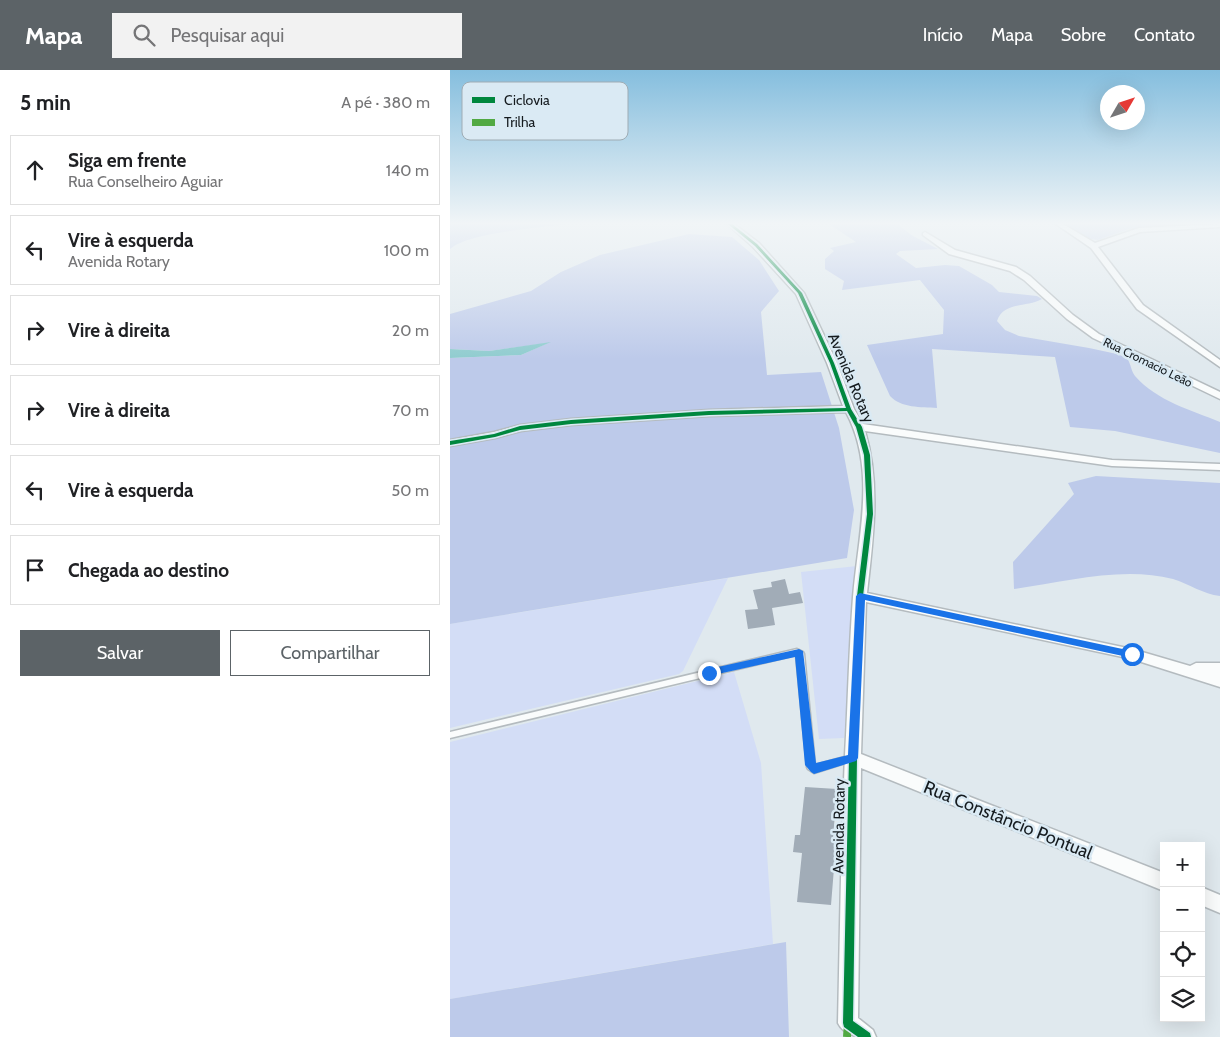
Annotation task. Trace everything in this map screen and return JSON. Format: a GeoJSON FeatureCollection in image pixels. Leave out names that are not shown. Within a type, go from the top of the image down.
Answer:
{"type":"FeatureCollection","features":[{"type":"Feature","properties":{"kind":"street","name":"Avenida Rotary"},"geometry":{"type":"LineString","coordinates":[[779,269],[800,292],[832,364],[849,409],[860,427],[867,455],[870,514],[860,596],[853,758],[848,1023],[866,1037]]}},
{"type":"Feature","properties":{"kind":"street","name":"Rua Cromacio Leão"},"geometry":{"type":"LineString","coordinates":[[1013,269],[1070,317],[1096,336],[1220,396]]}},
{"type":"Feature","properties":{"kind":"street"},"geometry":{"type":"LineString","coordinates":[[1111,269],[1140,307],[1220,364]]}},
{"type":"Feature","properties":{"kind":"street"},"geometry":{"type":"LineString","coordinates":[[450,442],[495,435],[520,428],[571,422],[709,414],[849,409]]}},
{"type":"Feature","properties":{"kind":"street"},"geometry":{"type":"LineString","coordinates":[[860,427],[1112,463],[1220,467]]}},
{"type":"Feature","properties":{"kind":"street"},"geometry":{"type":"LineString","coordinates":[[860,596],[1132,654],[1220,680]]}},
{"type":"Feature","properties":{"kind":"street"},"geometry":{"type":"LineString","coordinates":[[1183,669],[1220,669]]}},
{"type":"Feature","properties":{"kind":"street","name":"Rua Constâncio Pontual"},"geometry":{"type":"LineString","coordinates":[[853,758],[1160,880]]}},
{"type":"Feature","properties":{"kind":"street"},"geometry":{"type":"LineString","coordinates":[[1205,898],[1220,904]]}},
{"type":"Feature","properties":{"kind":"lane"},"geometry":{"type":"LineString","coordinates":[[450,735],[797,652],[800,654],[811,766],[814,769],[853,758]]}},
{"type":"Feature","properties":{"kind":"shaded area"},"geometry":{"type":"Polygon","coordinates":[[[568,269],[765,269],[779,291],[761,312],[767,375],[821,372],[839,428],[854,510],[847,558],[450,624],[450,358],[521,355],[548,343],[489,351],[450,349],[450,314],[531,291],[568,269]]]}},
{"type":"Feature","properties":{"kind":"shaded area"},"geometry":{"type":"Polygon","coordinates":[[[825,269],[964,269],[992,285],[999,292],[1037,296],[1042,299],[1005,310],[997,321],[1005,330],[1019,336],[1089,348],[1127,358],[1135,376],[1153,392],[1175,404],[1220,422],[1220,453],[1115,431],[1070,427],[1055,357],[932,349],[937,408],[900,403],[890,396],[867,345],[943,334],[944,310],[920,280],[842,290],[844,281],[825,269]]]}},
{"type":"Feature","properties":{"kind":"shaded area"},"geometry":{"type":"Polygon","coordinates":[[[551,342],[521,355],[450,358],[450,349],[489,351],[551,342]]]}},
{"type":"Feature","properties":{"kind":"shaded area"},"geometry":{"type":"Polygon","coordinates":[[[1096,476],[1220,483],[1220,596],[1173,579],[1154,575],[1134,574],[1094,577],[1014,589],[1013,562],[1074,494],[1068,483],[1096,476]]]}},
{"type":"Feature","properties":{"kind":"shaded area"},"geometry":{"type":"Polygon","coordinates":[[[857,566],[844,738],[819,739],[801,572],[857,566]]]}},
{"type":"Feature","properties":{"kind":"shaded area"},"geometry":{"type":"Polygon","coordinates":[[[728,578],[683,671],[679,674],[450,728],[450,624],[728,578]]]}},
{"type":"Feature","properties":{"kind":"shaded area"},"geometry":{"type":"Polygon","coordinates":[[[734,672],[761,763],[773,944],[450,999],[450,742],[734,672]]]}},
{"type":"Feature","properties":{"kind":"shaded area"},"geometry":{"type":"Polygon","coordinates":[[[786,942],[789,1037],[450,1037],[450,999],[786,942]]]}},
{"type":"Feature","properties":{"kind":"building"},"geometry":{"type":"Polygon","coordinates":[[[785,579],[789,594],[800,592],[803,603],[772,608],[775,625],[748,629],[745,610],[758,609],[753,590],[772,587],[771,582],[785,579]]]}},
{"type":"Feature","properties":{"kind":"building"},"geometry":{"type":"Polygon","coordinates":[[[805,787],[837,789],[833,838],[840,838],[840,845],[839,856],[835,856],[831,905],[797,902],[802,853],[793,852],[795,835],[800,835],[805,787]]]}},
{"type":"Feature","properties":{"kind":"marked path"},"geometry":{"type":"LineString","coordinates":[[847,1037],[848,1023]]}},
{"type":"Feature","properties":{"kind":"cycle path"},"geometry":{"type":"LineString","coordinates":[[778,269],[800,293],[832,363],[849,409],[859,427],[867,455],[870,514],[860,596],[853,758],[848,1023],[866,1037]]}},
{"type":"Feature","properties":{"kind":"cycle path"},"geometry":{"type":"LineString","coordinates":[[450,443],[495,435],[520,428],[571,422],[709,413],[849,409]]}},
{"type":"Feature","properties":{"kind":"route"},"geometry":{"type":"LineString","coordinates":[[709,673],[799,653],[811,765],[814,769],[853,758],[860,596],[1132,654]]}}]}
